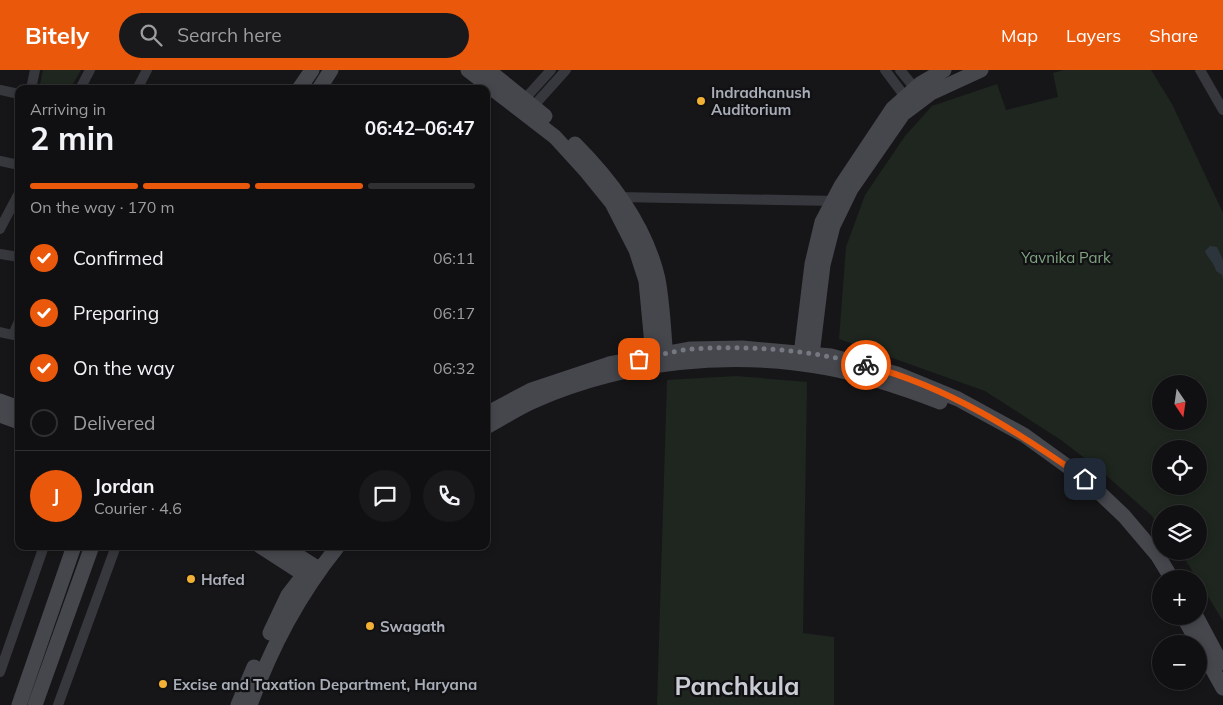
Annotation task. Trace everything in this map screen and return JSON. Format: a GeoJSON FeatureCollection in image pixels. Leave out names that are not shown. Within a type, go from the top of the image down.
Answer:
{"type":"FeatureCollection","features":[{"type":"Feature","properties":{"kind":"street"},"geometry":{"type":"LineString","coordinates":[[32,85],[35,70]]}},
{"type":"Feature","properties":{"kind":"street"},"geometry":{"type":"LineString","coordinates":[[82,85],[90,70]]}},
{"type":"Feature","properties":{"kind":"street"},"geometry":{"type":"LineString","coordinates":[[138,85],[147,70]]}},
{"type":"Feature","properties":{"kind":"street"},"geometry":{"type":"LineString","coordinates":[[302,85],[312,70]]}},
{"type":"Feature","properties":{"kind":"street"},"geometry":{"type":"LineString","coordinates":[[322,85],[331,70]]}},
{"type":"Feature","properties":{"kind":"street"},"geometry":{"type":"LineString","coordinates":[[468,70],[561,130],[594,163],[620,197],[646,245],[658,278],[660,361]]}},
{"type":"Feature","properties":{"kind":"street"},"geometry":{"type":"LineString","coordinates":[[488,70],[555,137],[612,203],[636,250],[646,281],[660,361]]}},
{"type":"Feature","properties":{"kind":"street"},"geometry":{"type":"LineString","coordinates":[[525,106],[551,70]]}},
{"type":"Feature","properties":{"kind":"street"},"geometry":{"type":"LineString","coordinates":[[525,106],[566,70]]}},
{"type":"Feature","properties":{"kind":"street"},"geometry":{"type":"LineString","coordinates":[[885,70],[914,98]]}},
{"type":"Feature","properties":{"kind":"street"},"geometry":{"type":"LineString","coordinates":[[900,70],[914,98]]}},
{"type":"Feature","properties":{"kind":"street"},"geometry":{"type":"LineString","coordinates":[[806,360],[823,265],[839,201],[914,98],[944,70]]}},
{"type":"Feature","properties":{"kind":"street"},"geometry":{"type":"LineString","coordinates":[[914,98],[981,70]]}},
{"type":"Feature","properties":{"kind":"street"},"geometry":{"type":"LineString","coordinates":[[1200,70],[1223,110]]}},
{"type":"Feature","properties":{"kind":"street"},"geometry":{"type":"LineString","coordinates":[[0,90],[15,93]]}},
{"type":"Feature","properties":{"kind":"street"},"geometry":{"type":"LineString","coordinates":[[0,161],[15,164]]}},
{"type":"Feature","properties":{"kind":"street"},"geometry":{"type":"LineString","coordinates":[[605,194],[620,197],[839,201]]}},
{"type":"Feature","properties":{"kind":"street"},"geometry":{"type":"LineString","coordinates":[[0,229],[15,201]]}},
{"type":"Feature","properties":{"kind":"street"},"geometry":{"type":"LineString","coordinates":[[0,254],[15,257]]}},
{"type":"Feature","properties":{"kind":"street"},"geometry":{"type":"LineString","coordinates":[[0,332],[13,335],[15,330]]}},
{"type":"Feature","properties":{"kind":"street"},"geometry":{"type":"LineString","coordinates":[[490,425],[536,400],[612,374],[660,361],[691,349],[742,348],[806,360],[827,368],[897,386],[952,407],[1016,442],[1078,485],[1111,516],[1155,570]]}},
{"type":"Feature","properties":{"kind":"street"},"geometry":{"type":"LineString","coordinates":[[806,360],[831,356],[897,374],[958,399],[1024,435],[1085,479],[1124,516],[1158,556],[1167,570]]}},
{"type":"Feature","properties":{"kind":"street"},"geometry":{"type":"LineString","coordinates":[[490,412],[530,390],[609,364],[660,361]]}},
{"type":"Feature","properties":{"kind":"street"},"geometry":{"type":"LineString","coordinates":[[0,401],[15,407]]}},
{"type":"Feature","properties":{"kind":"street"},"geometry":{"type":"LineString","coordinates":[[0,415],[15,421]]}},
{"type":"Feature","properties":{"kind":"street"},"geometry":{"type":"LineString","coordinates":[[0,672],[43,550]]}},
{"type":"Feature","properties":{"kind":"street"},"geometry":{"type":"LineString","coordinates":[[19,705],[73,550]]}},
{"type":"Feature","properties":{"kind":"street"},"geometry":{"type":"LineString","coordinates":[[35,705],[91,550]]}},
{"type":"Feature","properties":{"kind":"street"},"geometry":{"type":"LineString","coordinates":[[58,705],[115,550]]}},
{"type":"Feature","properties":{"kind":"street"},"geometry":{"type":"LineString","coordinates":[[268,550],[312,572]]}},
{"type":"Feature","properties":{"kind":"street"},"geometry":{"type":"LineString","coordinates":[[287,550],[312,572]]}},
{"type":"Feature","properties":{"kind":"street"},"geometry":{"type":"LineString","coordinates":[[250,705],[262,674],[324,550]]}},
{"type":"Feature","properties":{"kind":"street"},"geometry":{"type":"LineString","coordinates":[[238,705],[288,595],[334,550]]}},
{"type":"Feature","properties":{"kind":"street"},"geometry":{"type":"LineString","coordinates":[[1188,625],[1223,688]]}},
{"type":"Feature","properties":{"kind":"street"},"geometry":{"type":"LineString","coordinates":[[1201,625],[1223,667]]}},
{"type":"Feature","properties":{"kind":"green space"},"geometry":{"type":"Polygon","coordinates":[[[43,70],[81,70],[72,85],[40,85],[43,70]]]}},
{"type":"Feature","properties":{"kind":"green space","name":"Yavnika Park"},"geometry":{"type":"Polygon","coordinates":[[[1063,70],[1151,70],[1172,104],[1223,213],[1223,621],[1207,595],[1207,570],[1192,570],[1186,560],[1207,560],[1207,505],[1152,505],[1152,516],[1100,470],[1061,440],[985,391],[839,339],[846,247],[865,195],[905,136],[932,106],[997,84],[1006,110],[1058,97],[1053,73],[1063,70]]]}},
{"type":"Feature","properties":{"kind":"green space"},"geometry":{"type":"Polygon","coordinates":[[[736,376],[807,382],[803,633],[834,637],[834,705],[657,705],[667,380],[736,376]]]}},
{"type":"Feature","properties":{"kind":"shaded area"},"geometry":{"type":"Polygon","coordinates":[[[1210,246],[1217,247],[1223,260],[1223,279],[1222,275],[1216,271],[1205,251],[1210,246]]]}},
{"type":"Feature","properties":{"kind":"way so far"},"geometry":{"type":"LineString","coordinates":[[639,359],[691,349],[742,348],[831,356],[866,365]]}},
{"type":"Feature","properties":{"kind":"place","name":"Indradhanush Auditorium"},"geometry":{"type":"Point","coordinates":[701,101]}},
{"type":"Feature","properties":{"kind":"place","name":"Hafed"},"geometry":{"type":"Point","coordinates":[191,579]}},
{"type":"Feature","properties":{"kind":"place","name":"Swagath"},"geometry":{"type":"Point","coordinates":[370,626]}},
{"type":"Feature","properties":{"kind":"place","name":"Excise and Taxation Department, Haryana"},"geometry":{"type":"Point","coordinates":[163,684]}},
{"type":"Feature","properties":{"kind":"district","name":"Panchkula"},"geometry":{"type":"Point","coordinates":[737,685]}},
{"type":"Feature","properties":{"kind":"route"},"geometry":{"type":"LineString","coordinates":[[866,365],[897,374],[958,399],[1024,435],[1085,479]]}}]}
